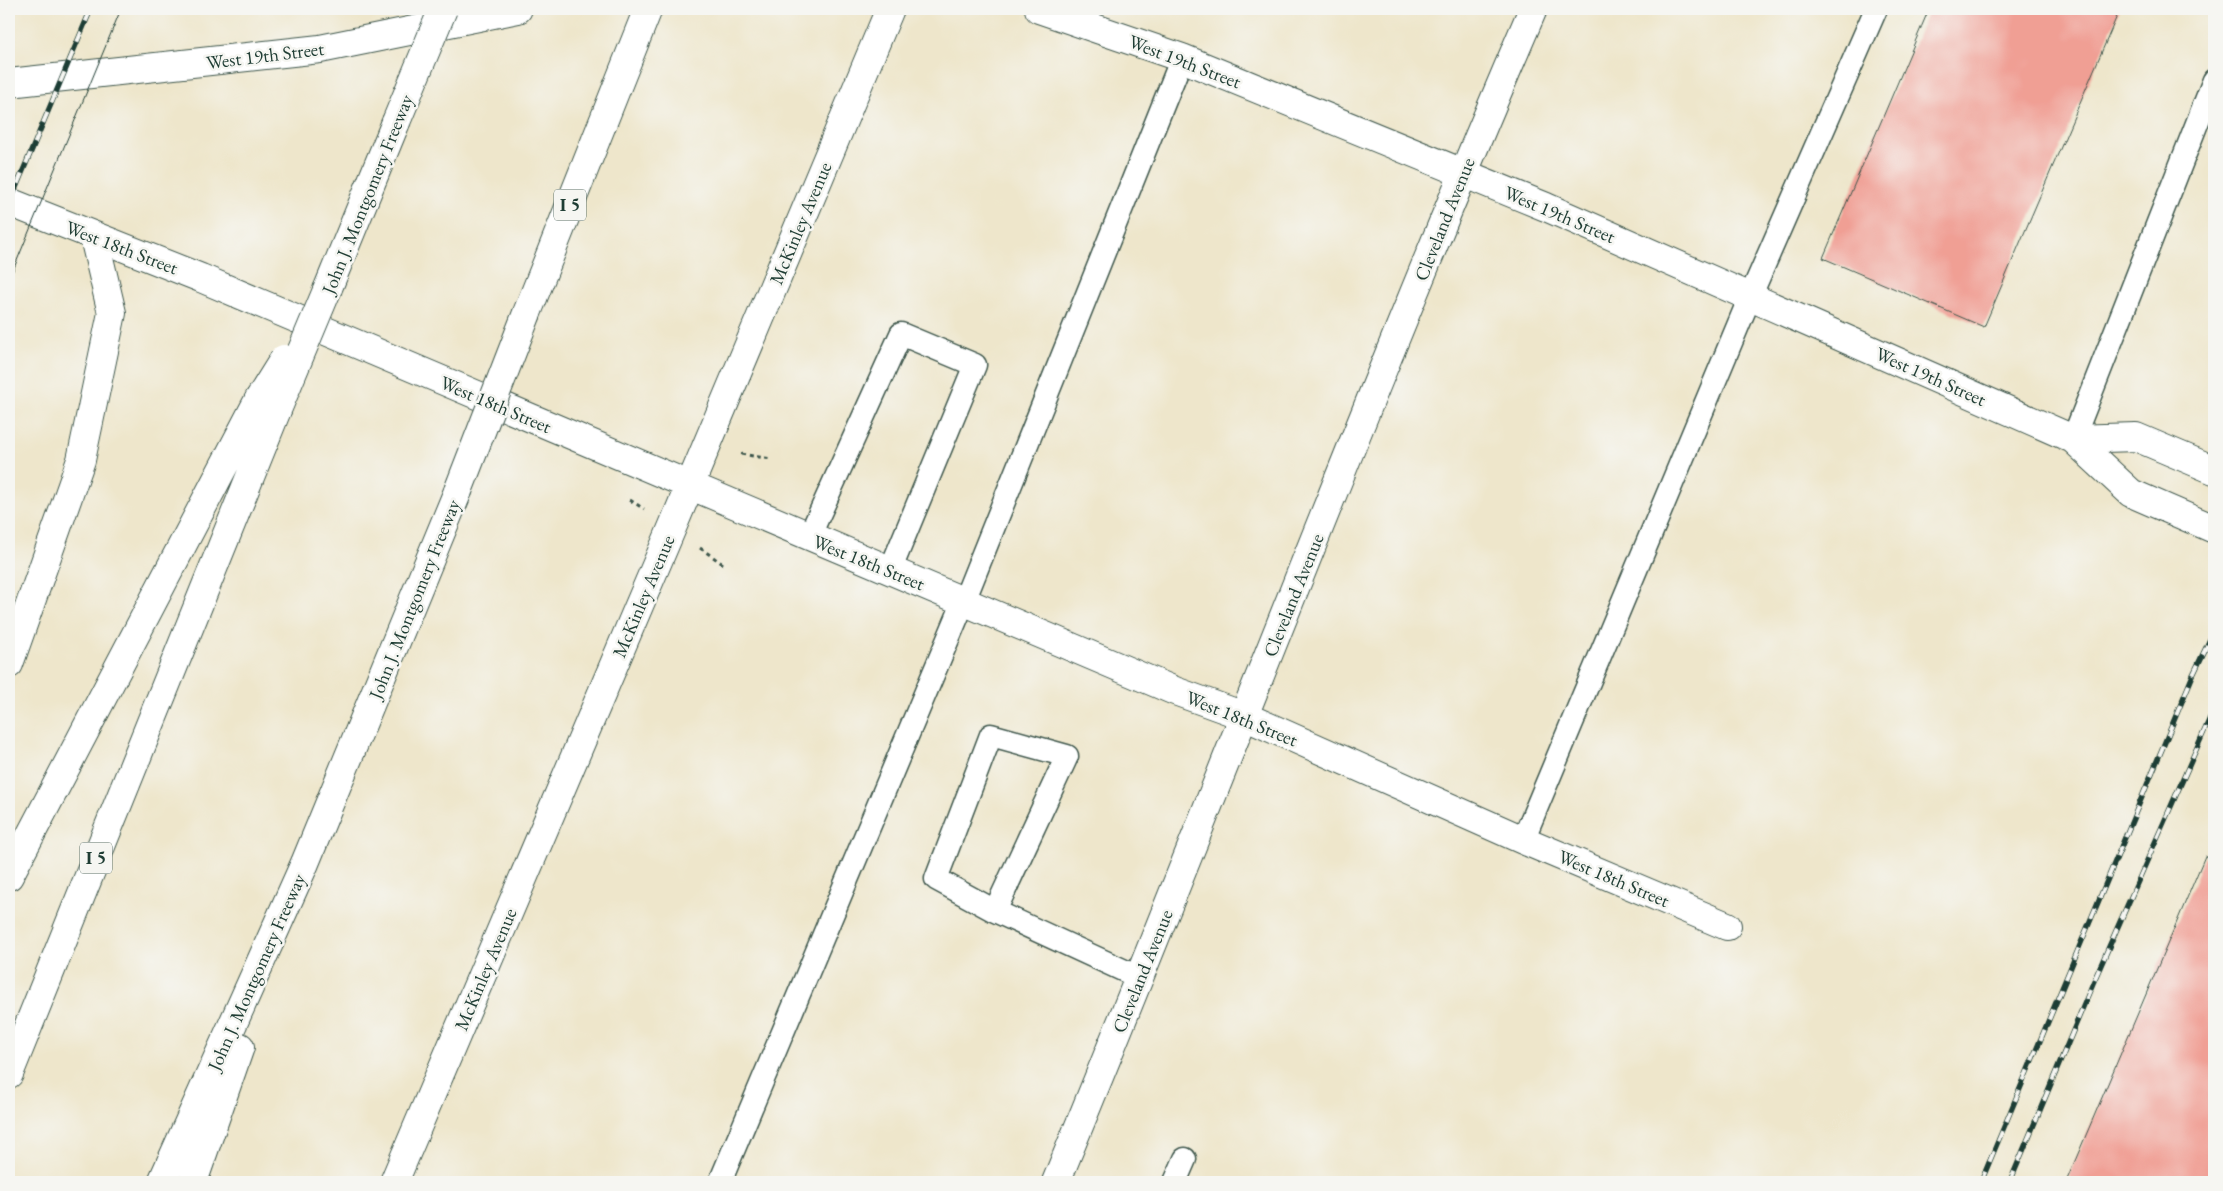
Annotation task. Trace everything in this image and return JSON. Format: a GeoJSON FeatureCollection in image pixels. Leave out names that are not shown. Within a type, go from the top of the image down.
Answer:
{"type":"FeatureCollection","features":[{"type":"Feature","properties":{"kind":"main road","name":"John J. Montgomery Freeway"},"geometry":{"type":"LineString","coordinates":[[268,404],[328,288],[443,9]]}},
{"type":"Feature","properties":{"kind":"main road","name":"West 19th Street"},"geometry":{"type":"LineString","coordinates":[[9,83],[320,49],[518,9]]}},
{"type":"Feature","properties":{"kind":"main road","name":"John J. Montgomery Freeway"},"geometry":{"type":"LineString","coordinates":[[162,1182],[305,863],[458,492],[648,9]]}},
{"type":"Feature","properties":{"kind":"main road","name":"McKinley Avenue"},"geometry":{"type":"LineString","coordinates":[[394,1182],[690,487],[890,9]]}},
{"type":"Feature","properties":{"kind":"main road","name":"West 19th Street"},"geometry":{"type":"LineString","coordinates":[[1039,9],[1182,58],[1462,172],[2073,438],[2131,493],[2214,530]]}},
{"type":"Feature","properties":{"kind":"main road","name":"Cleveland Avenue"},"geometry":{"type":"LineString","coordinates":[[1056,1182],[1140,978],[1462,172],[1533,9]]}},
{"type":"Feature","properties":{"kind":"main road","name":"West 18th Street"},"geometry":{"type":"LineString","coordinates":[[9,202],[201,278],[690,487],[1175,691],[1244,716],[1523,840],[1727,926]]}},
{"type":"Feature","properties":{"kind":"main road"},"geometry":{"type":"LineString","coordinates":[[9,664],[81,460],[112,313],[94,237]]}},
{"type":"Feature","properties":{"kind":"main road"},"geometry":{"type":"LineString","coordinates":[[9,876],[268,404]]}},
{"type":"Feature","properties":{"kind":"main road","name":"I 5"},"geometry":{"type":"LineString","coordinates":[[9,1074],[268,404]]}},
{"type":"Feature","properties":{"kind":"main road","name":"West 19th Street"},"geometry":{"type":"LineString","coordinates":[[2073,438],[2136,437],[2214,470]]}},
{"type":"Feature","properties":{"kind":"main road"},"geometry":{"type":"LineString","coordinates":[[193,1182],[305,863]]}},
{"type":"Feature","properties":{"kind":"lane"},"geometry":{"type":"LineString","coordinates":[[1523,840],[1750,297],[1876,9]]}},
{"type":"Feature","properties":{"kind":"lane"},"geometry":{"type":"LineString","coordinates":[[720,1182],[964,601],[1182,58]]}},
{"type":"Feature","properties":{"kind":"lane"},"geometry":{"type":"LineString","coordinates":[[2073,438],[2214,80]]}},
{"type":"Feature","properties":{"kind":"lane"},"geometry":{"type":"LineString","coordinates":[[809,537],[902,334],[975,365],[890,571]]}},
{"type":"Feature","properties":{"kind":"lane"},"geometry":{"type":"LineString","coordinates":[[995,911],[1066,756],[991,735],[936,879],[995,911],[1140,978]]}},
{"type":"Feature","properties":{"kind":"lane"},"geometry":{"type":"LineString","coordinates":[[1175,1182],[1185,1159]]}},
{"type":"Feature","properties":{"kind":"building"},"geometry":{"type":"Polygon","coordinates":[[[1929,9],[2120,9],[1984,327],[1823,258],[1929,9]]]}},
{"type":"Feature","properties":{"kind":"building"},"geometry":{"type":"Polygon","coordinates":[[[2205,856],[2214,860],[2214,1182],[2066,1182],[2205,856]]]}},
{"type":"Feature","properties":{"kind":"tram line"},"geometry":{"type":"LineString","coordinates":[[9,280],[121,9]]}},
{"type":"Feature","properties":{"kind":"railway"},"geometry":{"type":"LineString","coordinates":[[9,204],[91,9]]}},
{"type":"Feature","properties":{"kind":"railway"},"geometry":{"type":"LineString","coordinates":[[1981,1182],[2193,675],[2214,631]]}},
{"type":"Feature","properties":{"kind":"railway"},"geometry":{"type":"LineString","coordinates":[[2010,1182],[2093,983],[2214,709]]}}]}
